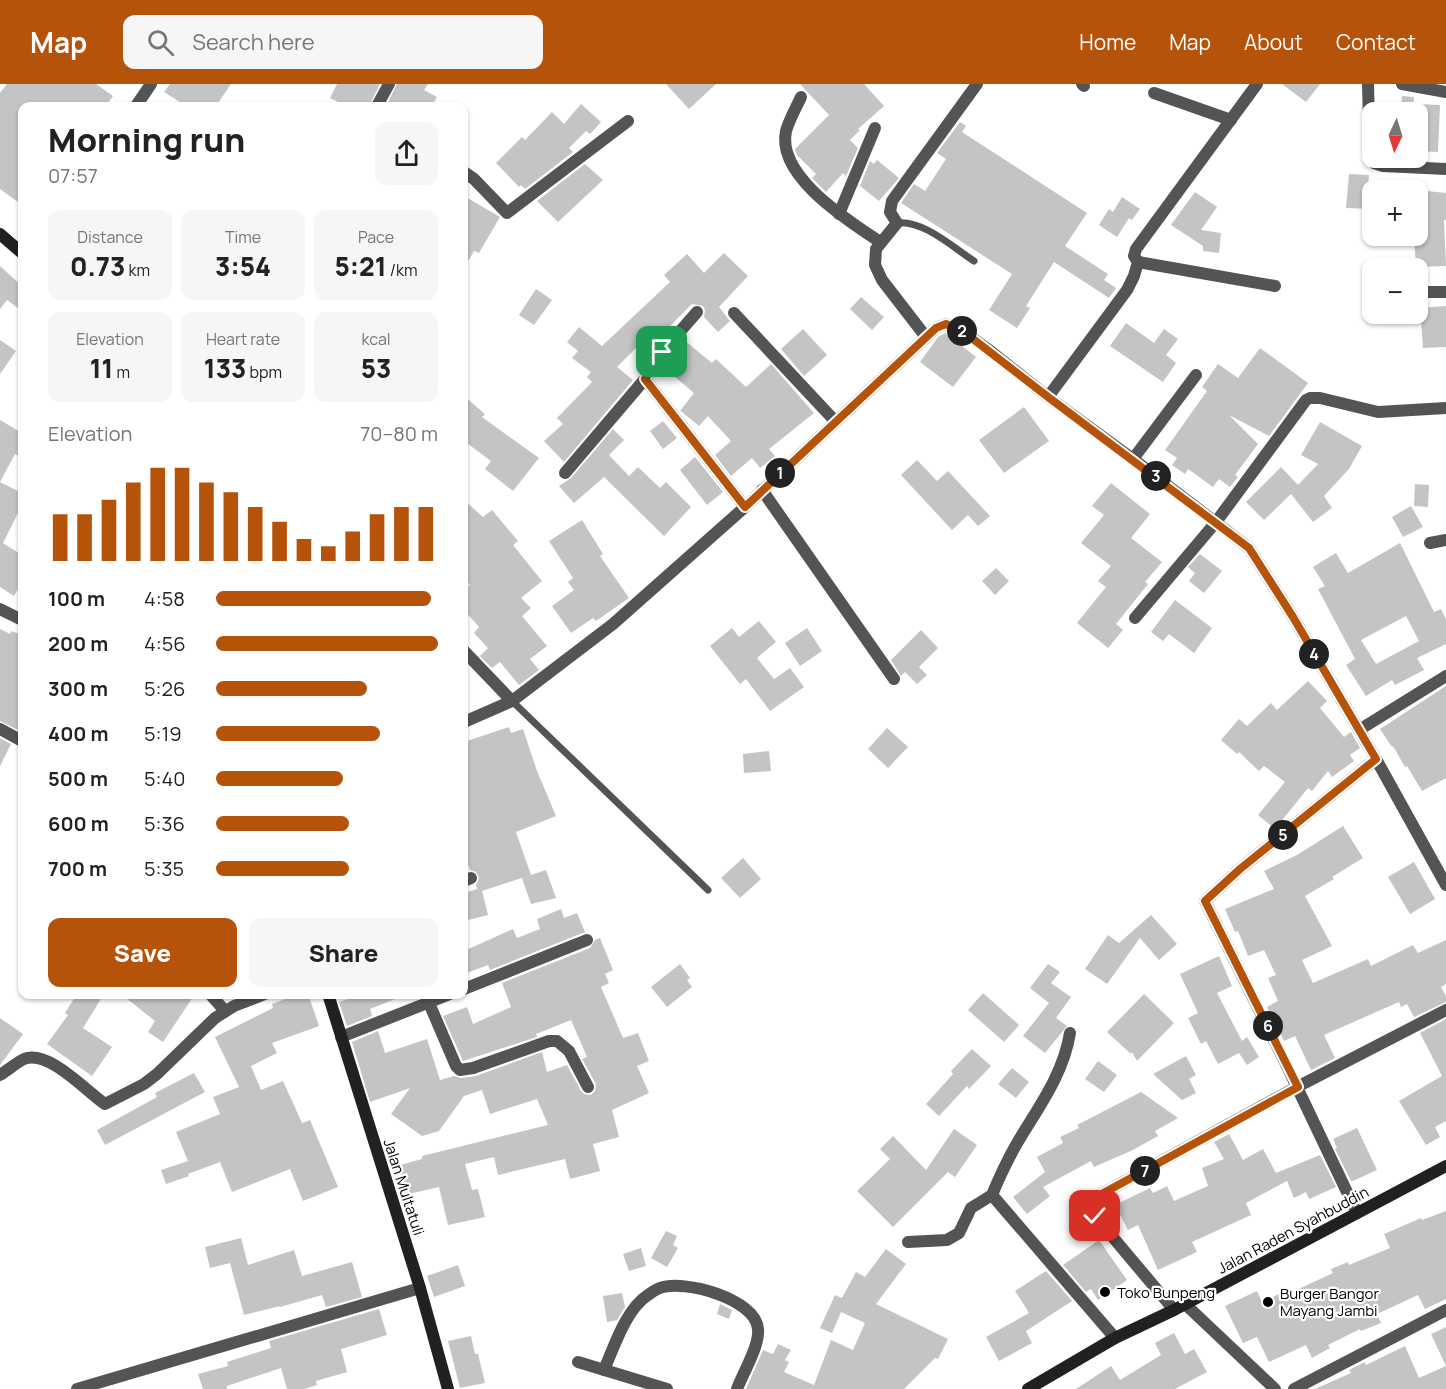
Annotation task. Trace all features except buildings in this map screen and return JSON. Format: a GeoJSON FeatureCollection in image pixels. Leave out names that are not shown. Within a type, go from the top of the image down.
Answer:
{"type":"FeatureCollection","features":[{"type":"Feature","properties":{"kind":"main road"},"geometry":{"type":"LineString","coordinates":[[0,234],[18,250]]}},
{"type":"Feature","properties":{"kind":"main road","name":"Jalan Multatuli"},"geometry":{"type":"LineString","coordinates":[[329,999],[420,1288],[448,1389]]}},
{"type":"Feature","properties":{"kind":"main road","name":"Jalan Raden Syahbuddin"},"geometry":{"type":"LineString","coordinates":[[1028,1389],[1115,1338],[1179,1307],[1446,1166]]}},
{"type":"Feature","properties":{"kind":"street"},"geometry":{"type":"LineString","coordinates":[[139,102],[152,84]]}},
{"type":"Feature","properties":{"kind":"street"},"geometry":{"type":"LineString","coordinates":[[379,102],[389,84]]}},
{"type":"Feature","properties":{"kind":"street"},"geometry":{"type":"LineString","coordinates":[[926,337],[878,274],[875,256],[880,242],[897,223],[890,212],[892,201],[977,84]]}},
{"type":"Feature","properties":{"kind":"street"},"geometry":{"type":"LineString","coordinates":[[1257,84],[1136,249],[1134,256],[1138,262],[1275,286]]}},
{"type":"Feature","properties":{"kind":"street"},"geometry":{"type":"LineString","coordinates":[[1368,84],[1370,158],[1374,163],[1383,166],[1446,169]]}},
{"type":"Feature","properties":{"kind":"street"},"geometry":{"type":"LineString","coordinates":[[1402,84],[1446,92]]}},
{"type":"Feature","properties":{"kind":"street"},"geometry":{"type":"LineString","coordinates":[[1154,93],[1231,120]]}},
{"type":"Feature","properties":{"kind":"street"},"geometry":{"type":"LineString","coordinates":[[801,97],[786,132],[786,150],[792,166],[801,178],[839,214],[880,242]]}},
{"type":"Feature","properties":{"kind":"street"},"geometry":{"type":"LineString","coordinates":[[468,175],[507,213],[628,121]]}},
{"type":"Feature","properties":{"kind":"street"},"geometry":{"type":"LineString","coordinates":[[839,214],[875,128]]}},
{"type":"Feature","properties":{"kind":"street"},"geometry":{"type":"LineString","coordinates":[[1048,397],[1127,290],[1138,262]]}},
{"type":"Feature","properties":{"kind":"street"},"geometry":{"type":"LineString","coordinates":[[1428,292],[1446,292]]}},
{"type":"Feature","properties":{"kind":"street"},"geometry":{"type":"LineString","coordinates":[[565,473],[645,379],[662,352],[697,312]]}},
{"type":"Feature","properties":{"kind":"street"},"geometry":{"type":"LineString","coordinates":[[734,313],[835,421]]}},
{"type":"Feature","properties":{"kind":"street"},"geometry":{"type":"LineString","coordinates":[[468,720],[512,701],[613,624],[745,507],[926,337],[936,328],[946,324],[956,327],[989,350],[1249,548],[1376,759],[1446,885]]}},
{"type":"Feature","properties":{"kind":"street"},"geometry":{"type":"LineString","coordinates":[[1133,459],[1196,375]]}},
{"type":"Feature","properties":{"kind":"street"},"geometry":{"type":"LineString","coordinates":[[645,379],[745,507]]}},
{"type":"Feature","properties":{"kind":"street"},"geometry":{"type":"LineString","coordinates":[[1135,618],[1216,522],[1310,398],[1320,398],[1378,412],[1446,408]]}},
{"type":"Feature","properties":{"kind":"street"},"geometry":{"type":"LineString","coordinates":[[762,490],[894,679]]}},
{"type":"Feature","properties":{"kind":"street"},"geometry":{"type":"LineString","coordinates":[[1430,543],[1446,540]]}},
{"type":"Feature","properties":{"kind":"street"},"geometry":{"type":"LineString","coordinates":[[0,609],[18,618]]}},
{"type":"Feature","properties":{"kind":"street"},"geometry":{"type":"LineString","coordinates":[[468,655],[512,701]]}},
{"type":"Feature","properties":{"kind":"street"},"geometry":{"type":"LineString","coordinates":[[1359,730],[1446,676]]}},
{"type":"Feature","properties":{"kind":"street"},"geometry":{"type":"LineString","coordinates":[[0,729],[18,739]]}},
{"type":"Feature","properties":{"kind":"street"},"geometry":{"type":"LineString","coordinates":[[1357,1213],[1298,1087],[1205,901],[1240,869],[1376,759]]}},
{"type":"Feature","properties":{"kind":"street"},"geometry":{"type":"LineString","coordinates":[[468,987],[587,940]]}},
{"type":"Feature","properties":{"kind":"street"},"geometry":{"type":"LineString","coordinates":[[214,999],[225,1011]]}},
{"type":"Feature","properties":{"kind":"street"},"geometry":{"type":"LineString","coordinates":[[0,1075],[24,1059],[40,1057],[52,1063],[105,1104],[144,1084],[157,1074],[202,1029],[225,1011],[253,999]]}},
{"type":"Feature","properties":{"kind":"street"},"geometry":{"type":"LineString","coordinates":[[340,1037],[438,999]]}},
{"type":"Feature","properties":{"kind":"street"},"geometry":{"type":"LineString","coordinates":[[429,1003],[456,1066],[460,1070],[466,1071],[549,1041],[557,1041],[569,1051],[588,1087]]}},
{"type":"Feature","properties":{"kind":"street"},"geometry":{"type":"LineString","coordinates":[[1275,1389],[1179,1307],[1095,1216],[1092,1210],[1093,1203],[1106,1191],[1446,1010]]}},
{"type":"Feature","properties":{"kind":"street"},"geometry":{"type":"LineString","coordinates":[[908,1242],[947,1240],[959,1233],[971,1208],[992,1195],[1015,1147],[1055,1081],[1067,1052],[1070,1033]]}},
{"type":"Feature","properties":{"kind":"street"},"geometry":{"type":"LineString","coordinates":[[992,1195],[1115,1338]]}},
{"type":"Feature","properties":{"kind":"street"},"geometry":{"type":"LineString","coordinates":[[604,1370],[622,1328],[645,1296],[660,1288],[680,1286],[706,1290],[736,1303],[755,1317],[759,1331],[758,1338],[737,1389]]}},
{"type":"Feature","properties":{"kind":"street"},"geometry":{"type":"LineString","coordinates":[[77,1389],[420,1288]]}},
{"type":"Feature","properties":{"kind":"street"},"geometry":{"type":"LineString","coordinates":[[1294,1389],[1446,1310]]}},
{"type":"Feature","properties":{"kind":"street"},"geometry":{"type":"LineString","coordinates":[[578,1362],[667,1389]]}},
{"type":"Feature","properties":{"kind":"lane"},"geometry":{"type":"LineString","coordinates":[[897,223],[914,223],[974,261]]}},
{"type":"Feature","properties":{"kind":"lane"},"geometry":{"type":"LineString","coordinates":[[512,701],[708,890]]}},
{"type":"Feature","properties":{"kind":"place","name":"Toko Bunpeng"},"geometry":{"type":"Point","coordinates":[1105,1292]}},
{"type":"Feature","properties":{"kind":"place","name":"Burger Bangor Mayang Jambi"},"geometry":{"type":"Point","coordinates":[1268,1302]}},
{"type":"Feature","properties":{"kind":"route"},"geometry":{"type":"LineString","coordinates":[[662,352],[645,379],[745,507],[936,328],[946,324],[956,327],[1249,548],[1293,617],[1376,759],[1240,869],[1205,901],[1298,1087],[1098,1196],[1093,1203],[1092,1210],[1095,1216]]}}]}
